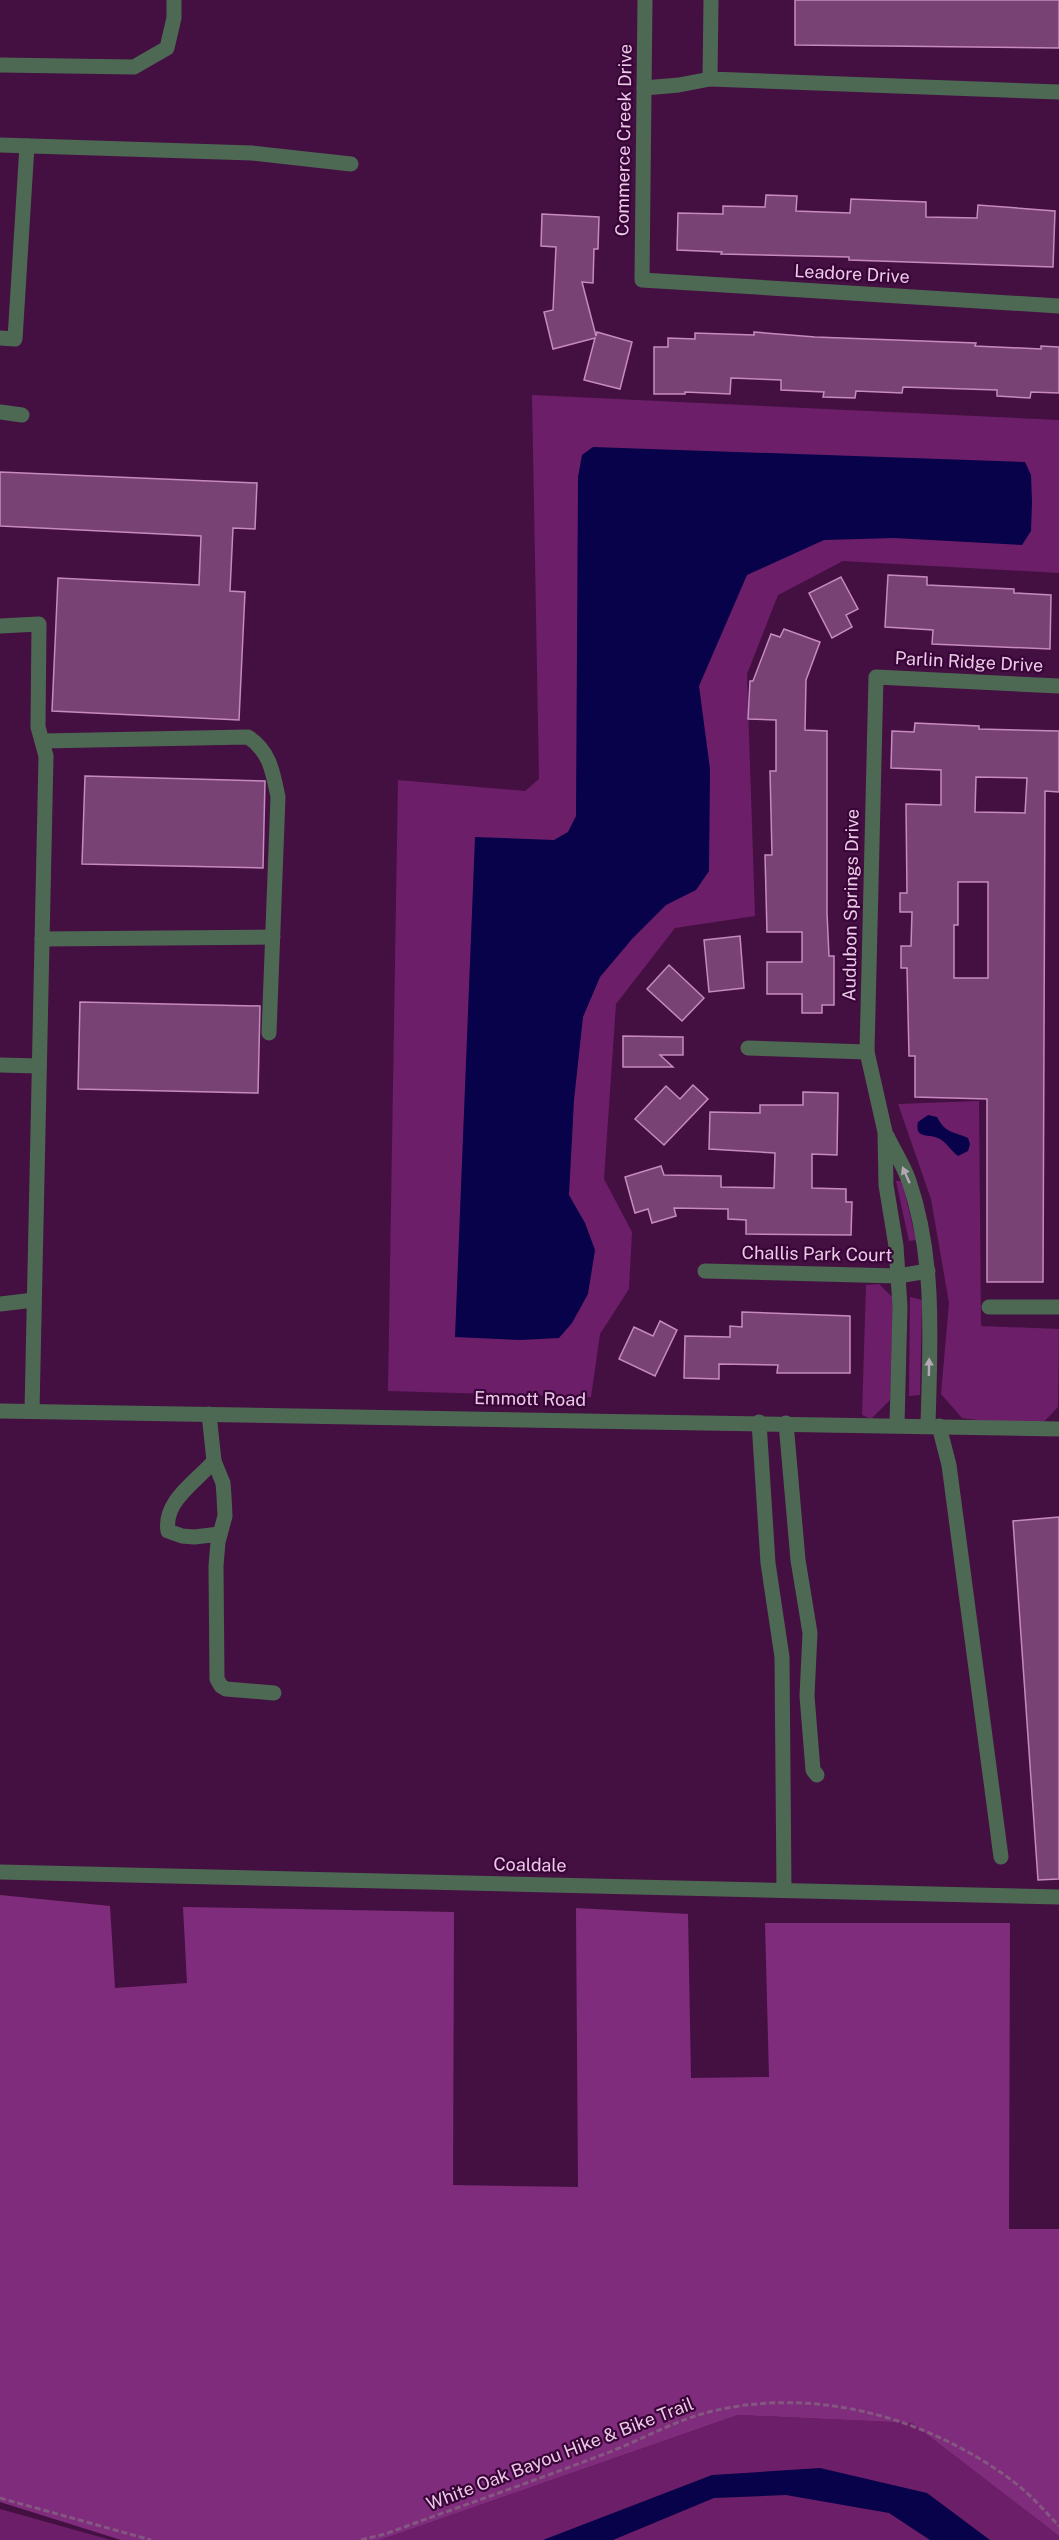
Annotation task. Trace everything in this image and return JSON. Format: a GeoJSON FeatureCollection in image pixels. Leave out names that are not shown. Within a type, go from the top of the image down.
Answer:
{"type":"FeatureCollection","features":[{"type":"Feature","properties":{"kind":"street"},"geometry":{"type":"LineString","coordinates":[[0,65],[134,67],[167,48],[174,18],[174,0]]}},
{"type":"Feature","properties":{"kind":"street","name":"Commerce Creek Drive"},"geometry":{"type":"LineString","coordinates":[[642,280],[645,0]]}},
{"type":"Feature","properties":{"kind":"street"},"geometry":{"type":"LineString","coordinates":[[710,79],[711,0]]}},
{"type":"Feature","properties":{"kind":"street"},"geometry":{"type":"LineString","coordinates":[[644,88],[679,86],[710,79],[1059,92]]}},
{"type":"Feature","properties":{"kind":"street"},"geometry":{"type":"LineString","coordinates":[[0,145],[252,153],[351,164]]}},
{"type":"Feature","properties":{"kind":"street"},"geometry":{"type":"LineString","coordinates":[[0,338],[15,339],[27,146]]}},
{"type":"Feature","properties":{"kind":"street","name":"Leadore Drive"},"geometry":{"type":"LineString","coordinates":[[642,280],[1059,306]]}},
{"type":"Feature","properties":{"kind":"street"},"geometry":{"type":"LineString","coordinates":[[0,412],[22,415]]}},
{"type":"Feature","properties":{"kind":"street"},"geometry":{"type":"LineString","coordinates":[[0,626],[39,624],[38,726],[46,756],[32,1411]]}},
{"type":"Feature","properties":{"kind":"street","name":"Parlin Ridge Drive"},"geometry":{"type":"LineString","coordinates":[[876,677],[1059,687]]}},
{"type":"Feature","properties":{"kind":"street","name":"Audubon Springs Drive"},"geometry":{"type":"LineString","coordinates":[[876,677],[867,1052],[885,1132],[886,1185],[896,1246],[900,1306],[897,1425]]}},
{"type":"Feature","properties":{"kind":"street"},"geometry":{"type":"LineString","coordinates":[[42,741],[248,737],[265,752],[273,771],[278,797],[269,1033]]}},
{"type":"Feature","properties":{"kind":"street"},"geometry":{"type":"LineString","coordinates":[[42,939],[273,937]]}},
{"type":"Feature","properties":{"kind":"street"},"geometry":{"type":"LineString","coordinates":[[748,1048],[867,1052]]}},
{"type":"Feature","properties":{"kind":"street"},"geometry":{"type":"LineString","coordinates":[[0,1065],[39,1066]]}},
{"type":"Feature","properties":{"kind":"street","name":"Audubon Springs Drive"},"geometry":{"type":"LineString","coordinates":[[885,1132],[909,1180],[928,1271],[934,1426],[949,1465],[1001,1857]]}},
{"type":"Feature","properties":{"kind":"street","name":"Challis Park Court"},"geometry":{"type":"LineString","coordinates":[[705,1270],[898,1276],[928,1271]]}},
{"type":"Feature","properties":{"kind":"street"},"geometry":{"type":"LineString","coordinates":[[0,1304],[34,1300]]}},
{"type":"Feature","properties":{"kind":"street"},"geometry":{"type":"LineString","coordinates":[[989,1307],[1059,1307]]}},
{"type":"Feature","properties":{"kind":"street","name":"Emmott Road"},"geometry":{"type":"LineString","coordinates":[[0,1411],[759,1422],[1059,1429]]}},
{"type":"Feature","properties":{"kind":"street"},"geometry":{"type":"LineString","coordinates":[[208,1414],[214,1461],[224,1490],[225,1516],[216,1566],[218,1679],[221,1686],[226,1689],[274,1693]]}},
{"type":"Feature","properties":{"kind":"street"},"geometry":{"type":"LineString","coordinates":[[759,1422],[768,1563],[782,1657],[784,1890]]}},
{"type":"Feature","properties":{"kind":"street"},"geometry":{"type":"LineString","coordinates":[[786,1423],[798,1560],[810,1633],[807,1696],[813,1770],[817,1775]]}},
{"type":"Feature","properties":{"kind":"street"},"geometry":{"type":"LineString","coordinates":[[214,1461],[187,1487],[166,1520],[168,1531],[182,1536],[220,1534]]}},
{"type":"Feature","properties":{"kind":"street","name":"Coaldale"},"geometry":{"type":"LineString","coordinates":[[0,1872],[1059,1897]]}},
{"type":"Feature","properties":{"kind":"path","name":"White Oak Bayou Hike & Bike Trail"},"geometry":{"type":"LineString","coordinates":[[361,2540],[385,2534],[603,2455],[674,2423],[709,2412],[775,2402],[821,2404],[897,2420],[966,2452],[1011,2479],[1059,2526]]}},
{"type":"Feature","properties":{"kind":"path"},"geometry":{"type":"LineString","coordinates":[[0,2498],[151,2540]]}},
{"type":"Feature","properties":{"kind":"shaded area"},"geometry":{"type":"Polygon","coordinates":[[[532,395],[1059,420],[1059,573],[843,561],[778,595],[747,674],[755,916],[675,928],[616,1004],[604,1179],[632,1232],[629,1289],[600,1334],[591,1397],[388,1391],[398,780],[525,791],[539,779],[532,395]]]}},
{"type":"Feature","properties":{"kind":"shaded area"},"geometry":{"type":"Polygon","coordinates":[[[593,447],[1025,462],[1031,475],[1031,531],[1022,545],[894,538],[824,540],[747,575],[699,686],[710,769],[709,871],[696,890],[666,905],[632,939],[600,977],[583,1017],[574,1100],[569,1195],[585,1223],[595,1250],[588,1294],[572,1323],[559,1338],[520,1340],[455,1337],[475,837],[554,840],[568,832],[576,816],[578,477],[582,455],[593,447]]]}},
{"type":"Feature","properties":{"kind":"shaded area"},"geometry":{"type":"Polygon","coordinates":[[[979,1101],[981,1326],[1059,1329],[1058,1407],[1038,1428],[962,1418],[941,1394],[949,1303],[931,1199],[898,1104],[979,1101]]]}},
{"type":"Feature","properties":{"kind":"shaded area"},"geometry":{"type":"Polygon","coordinates":[[[928,1115],[937,1117],[950,1131],[968,1138],[970,1144],[968,1151],[958,1156],[940,1139],[921,1134],[917,1128],[918,1122],[928,1115]]]}},
{"type":"Feature","properties":{"kind":"shaded area"},"geometry":{"type":"Polygon","coordinates":[[[896,1181],[902,1181],[916,1240],[909,1241],[896,1181]]]}},
{"type":"Feature","properties":{"kind":"shaded area"},"geometry":{"type":"Polygon","coordinates":[[[879,1284],[893,1298],[890,1400],[871,1419],[862,1415],[866,1285],[879,1284]]]}},
{"type":"Feature","properties":{"kind":"shaded area"},"geometry":{"type":"Polygon","coordinates":[[[910,1297],[922,1300],[920,1395],[909,1396],[910,1297]]]}},
{"type":"Feature","properties":{"kind":"shaded area"},"geometry":{"type":"Polygon","coordinates":[[[0,1895],[110,1906],[115,1988],[187,1983],[183,1907],[454,1912],[453,2185],[578,2187],[576,1908],[688,1914],[691,2078],[769,2077],[765,1923],[1010,1923],[1009,2229],[1059,2229],[1059,2536],[912,2423],[738,2415],[380,2540],[121,2540],[0,2502],[0,1895]]]}},
{"type":"Feature","properties":{"kind":"shaded area"},"geometry":{"type":"Polygon","coordinates":[[[738,2415],[912,2423],[1059,2536],[1059,2540],[380,2540],[738,2415]]]}},
{"type":"Feature","properties":{"kind":"shaded area"},"geometry":{"type":"Polygon","coordinates":[[[820,2468],[927,2493],[990,2540],[930,2540],[889,2513],[786,2495],[714,2498],[613,2540],[543,2540],[712,2475],[820,2468]]]}},
{"type":"Feature","properties":{"kind":"shaded area"},"geometry":{"type":"Polygon","coordinates":[[[0,2509],[111,2540],[0,2540],[0,2509]]]}},
{"type":"Feature","properties":{"kind":"building"},"geometry":{"type":"Polygon","coordinates":[[[795,0],[1059,0],[1059,48],[795,45],[795,0]]]}},
{"type":"Feature","properties":{"kind":"building"},"geometry":{"type":"Polygon","coordinates":[[[766,195],[797,196],[796,211],[850,213],[851,199],[926,202],[926,217],[977,218],[978,205],[1055,211],[1053,267],[849,260],[849,257],[721,254],[722,252],[677,250],[678,213],[723,214],[723,206],[765,207],[766,195]]]}},
{"type":"Feature","properties":{"kind":"building"},"geometry":{"type":"Polygon","coordinates":[[[542,214],[599,217],[598,249],[594,249],[593,283],[582,282],[596,336],[597,332],[632,342],[620,389],[584,380],[595,338],[553,349],[544,312],[553,310],[556,247],[541,246],[542,214]]]}},
{"type":"Feature","properties":{"kind":"building"},"geometry":{"type":"Polygon","coordinates":[[[754,332],[815,337],[976,343],[975,346],[1041,349],[1041,346],[1059,347],[1059,393],[1031,392],[1030,398],[997,396],[997,390],[903,387],[902,393],[856,391],[855,398],[823,397],[824,392],[781,390],[781,380],[731,378],[730,394],[685,392],[685,394],[654,394],[654,347],[668,347],[668,338],[695,339],[695,333],[754,335],[754,332]]]}},
{"type":"Feature","properties":{"kind":"building"},"geometry":{"type":"Polygon","coordinates":[[[0,472],[257,483],[255,529],[233,528],[230,591],[245,592],[239,720],[52,711],[58,578],[199,585],[201,536],[0,526],[0,472]]]}},
{"type":"Feature","properties":{"kind":"building"},"geometry":{"type":"Polygon","coordinates":[[[888,575],[927,577],[927,585],[1014,589],[1014,593],[1051,595],[1050,649],[932,644],[933,630],[885,627],[888,575]]]}},
{"type":"Feature","properties":{"kind":"building"},"geometry":{"type":"Polygon","coordinates":[[[841,577],[858,609],[846,615],[852,627],[832,638],[809,593],[841,577]]]}},
{"type":"Feature","properties":{"kind":"building"},"geometry":{"type":"Polygon","coordinates":[[[784,629],[820,642],[806,680],[805,730],[827,731],[827,913],[829,956],[834,956],[834,1005],[822,1005],[822,1013],[802,1013],[802,994],[767,994],[767,962],[802,962],[802,932],[767,932],[765,855],[772,855],[770,771],[776,771],[776,720],[748,719],[750,681],[753,681],[771,634],[780,637],[784,629]]]}},
{"type":"Feature","properties":{"kind":"building"},"geometry":{"type":"Polygon","coordinates":[[[915,723],[979,726],[979,729],[1059,731],[1059,792],[1045,791],[1043,1282],[987,1282],[987,1099],[915,1097],[915,1056],[909,1056],[907,968],[901,968],[901,946],[911,946],[912,912],[900,912],[900,893],[907,893],[906,804],[941,805],[941,770],[891,768],[892,731],[914,732],[915,723]],[[976,777],[975,812],[1025,813],[1027,778],[976,777]],[[958,882],[958,925],[954,925],[954,978],[988,978],[988,882],[958,882]]]}},
{"type":"Feature","properties":{"kind":"building"},"geometry":{"type":"Polygon","coordinates":[[[85,776],[265,781],[263,868],[82,864],[85,776]]]}},
{"type":"Feature","properties":{"kind":"building"},"geometry":{"type":"Polygon","coordinates":[[[740,936],[744,988],[709,992],[704,940],[740,936]]]}},
{"type":"Feature","properties":{"kind":"building"},"geometry":{"type":"Polygon","coordinates":[[[669,965],[704,998],[682,1021],[647,989],[669,965]]]}},
{"type":"Feature","properties":{"kind":"building"},"geometry":{"type":"Polygon","coordinates":[[[80,1002],[260,1006],[258,1093],[78,1089],[80,1002]]]}},
{"type":"Feature","properties":{"kind":"building"},"geometry":{"type":"Polygon","coordinates":[[[623,1036],[683,1037],[683,1055],[660,1055],[673,1067],[623,1067],[623,1036]]]}},
{"type":"Feature","properties":{"kind":"building"},"geometry":{"type":"Polygon","coordinates":[[[693,1085],[708,1099],[664,1145],[635,1119],[666,1086],[680,1099],[693,1085]]]}},
{"type":"Feature","properties":{"kind":"building"},"geometry":{"type":"Polygon","coordinates":[[[803,1092],[838,1093],[837,1155],[812,1154],[812,1188],[846,1189],[846,1202],[852,1202],[851,1235],[746,1234],[746,1220],[728,1219],[728,1209],[674,1208],[676,1216],[652,1223],[648,1209],[635,1213],[625,1177],[661,1166],[664,1175],[721,1176],[721,1187],[774,1188],[775,1153],[709,1149],[710,1112],[760,1113],[760,1105],[803,1105],[803,1092]]]}},
{"type":"Feature","properties":{"kind":"building"},"geometry":{"type":"Polygon","coordinates":[[[742,1312],[850,1316],[850,1373],[777,1373],[778,1365],[719,1364],[719,1379],[684,1378],[685,1336],[730,1337],[730,1326],[742,1327],[742,1312]]]}},
{"type":"Feature","properties":{"kind":"building"},"geometry":{"type":"Polygon","coordinates":[[[660,1321],[677,1330],[655,1376],[619,1359],[634,1327],[653,1336],[660,1321]]]}},
{"type":"Feature","properties":{"kind":"building"},"geometry":{"type":"Polygon","coordinates":[[[1059,1517],[1059,1879],[1038,1880],[1013,1521],[1059,1517]]]}}]}
